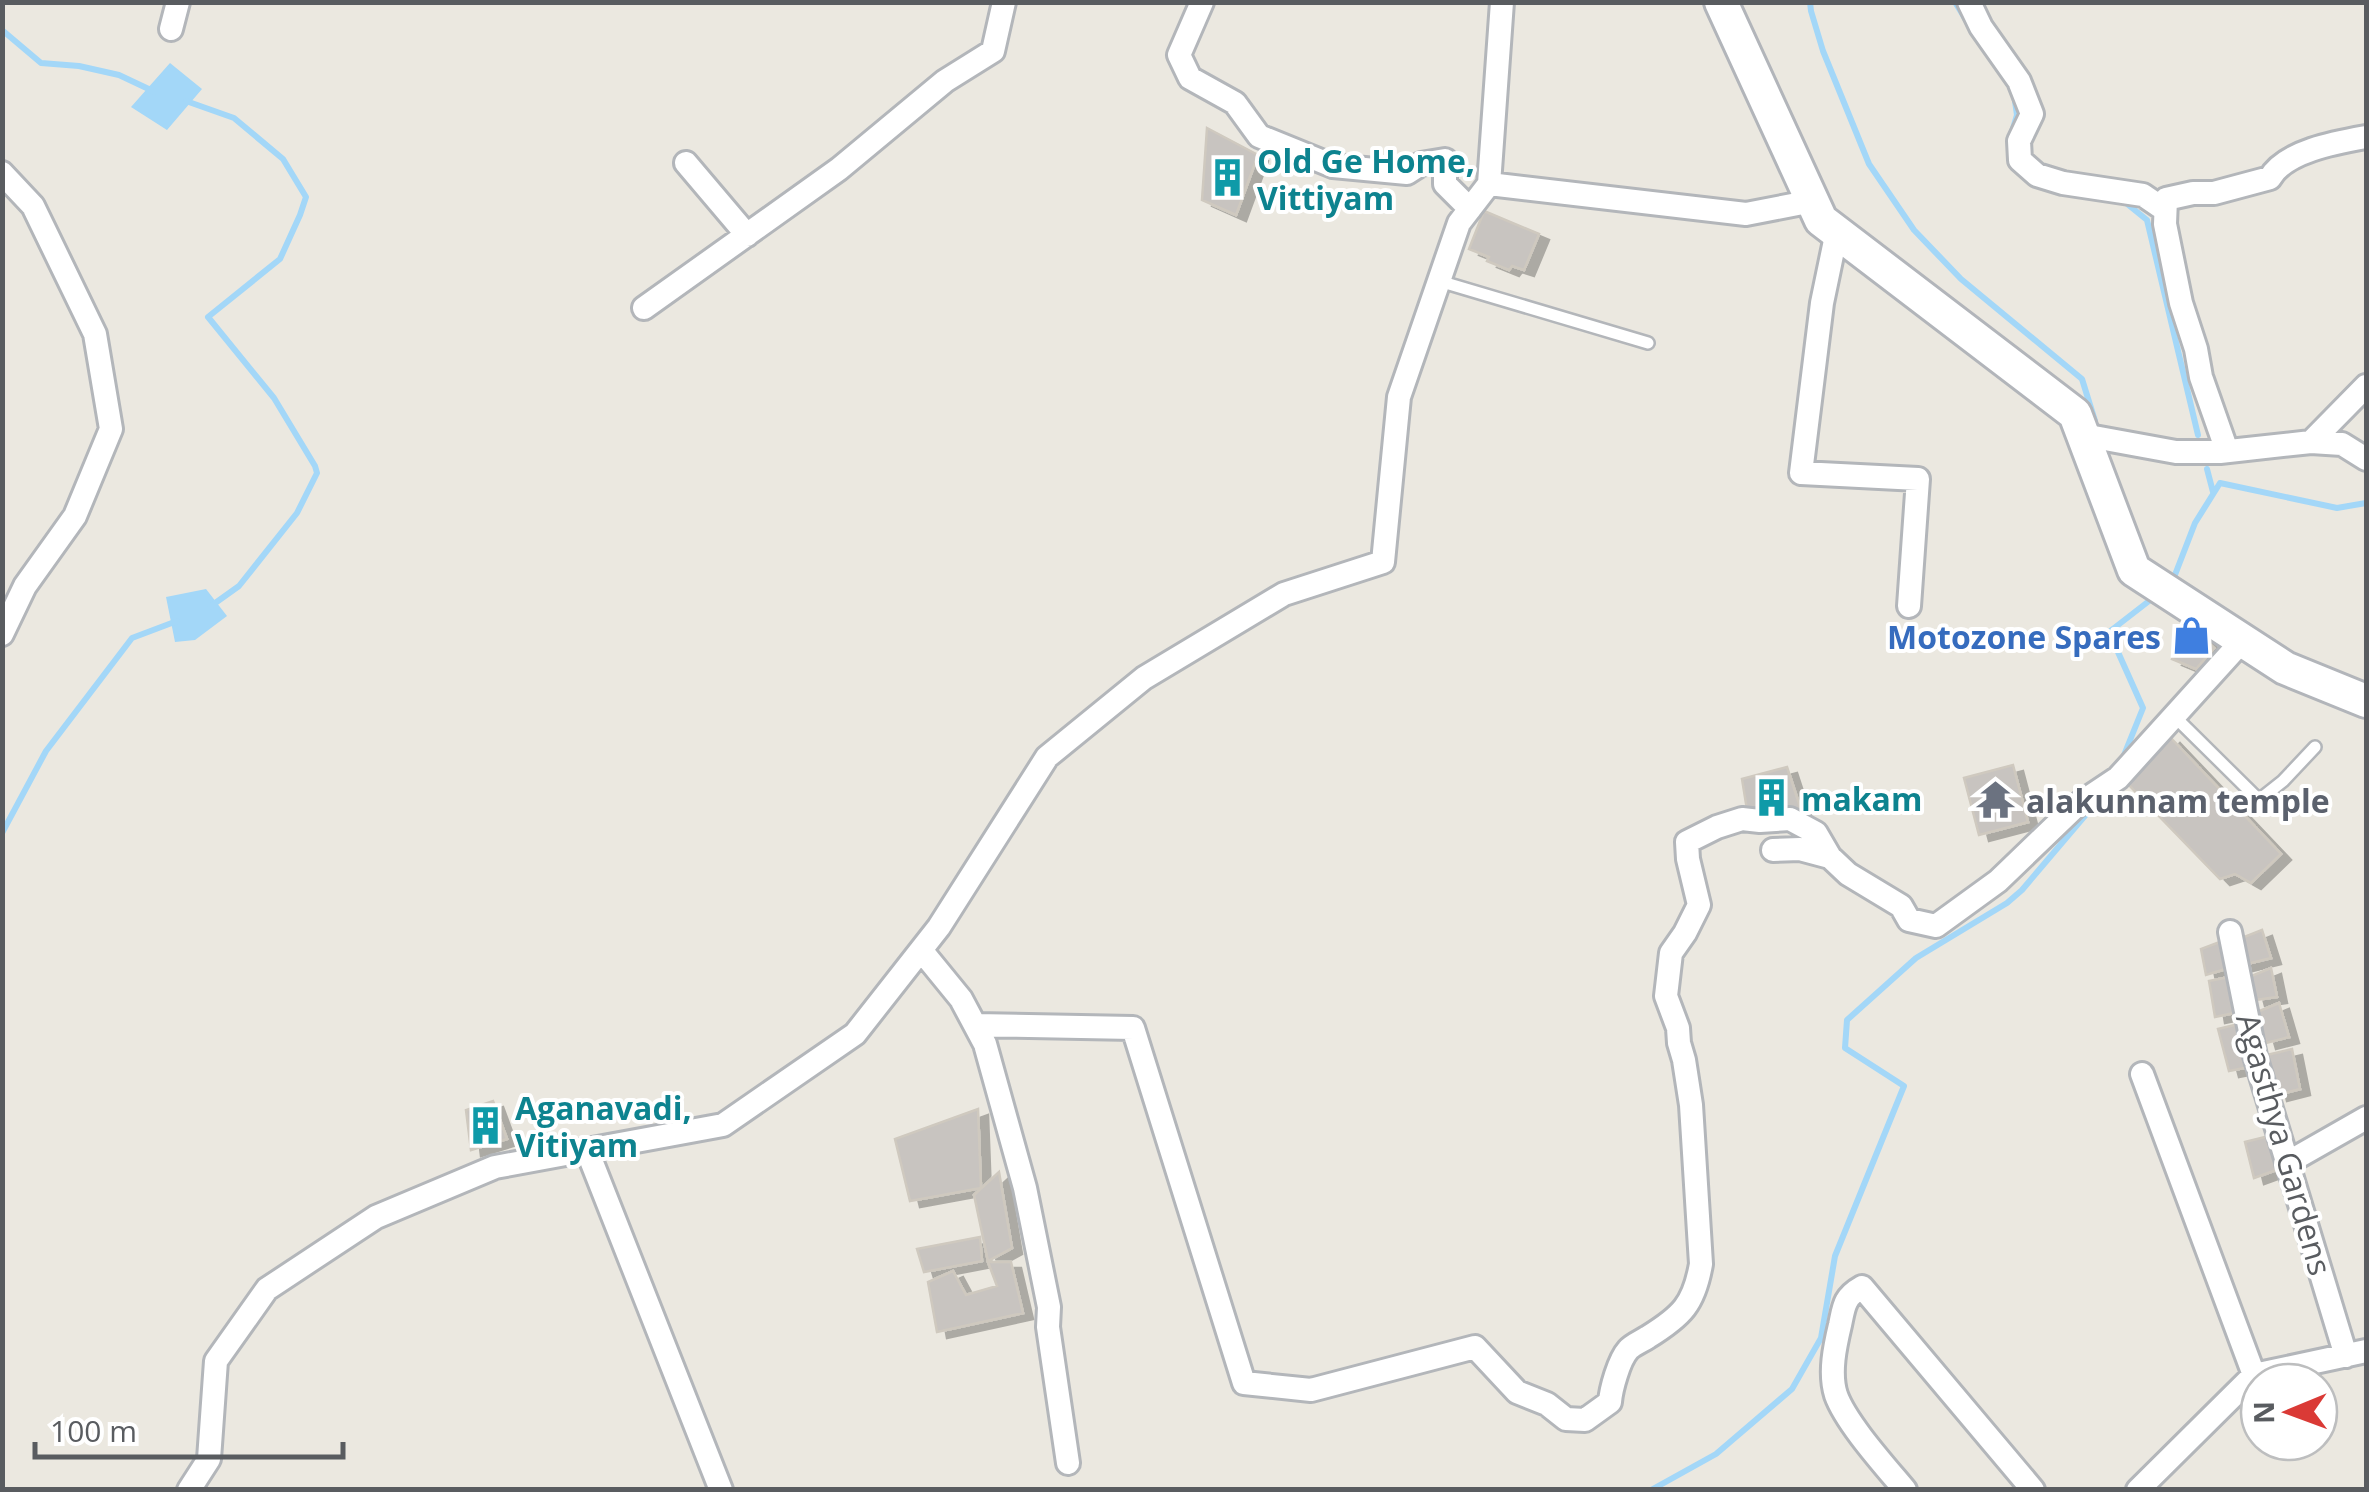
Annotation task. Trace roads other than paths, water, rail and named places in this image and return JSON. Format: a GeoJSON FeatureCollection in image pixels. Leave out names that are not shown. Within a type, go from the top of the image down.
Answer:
{"type":"FeatureCollection","features":[{"type":"Feature","properties":{"kind":"main road"},"geometry":{"type":"LineString","coordinates":[[1721,2],[1822,220],[2075,414],[2134,570],[2235,648],[2366,702]]}},
{"type":"Feature","properties":{"kind":"street"},"geometry":{"type":"LineString","coordinates":[[171,29],[178,2]]}},
{"type":"Feature","properties":{"kind":"street"},"geometry":{"type":"LineString","coordinates":[[644,308],[839,168],[945,81],[993,51],[1004,2]]}},
{"type":"Feature","properties":{"kind":"street"},"geometry":{"type":"LineString","coordinates":[[1202,2],[1178,55],[1190,78],[1234,103],[1259,136],[1332,166],[1407,173],[1421,164],[1445,160],[1445,184],[1470,209]]}},
{"type":"Feature","properties":{"kind":"street"},"geometry":{"type":"LineString","coordinates":[[189,1490],[208,1460],[216,1361],[267,1289],[376,1217],[495,1167],[723,1124],[855,1034],[939,927],[1047,756],[1144,678],[1284,594],[1383,562],[1399,397],[1459,223],[1489,184],[1502,2]]}},
{"type":"Feature","properties":{"kind":"street"},"geometry":{"type":"LineString","coordinates":[[1969,2],[2018,81],[2032,114],[2019,141],[2020,160],[2037,175],[2063,184],[2143,195],[2166,210]]}},
{"type":"Feature","properties":{"kind":"street"},"geometry":{"type":"LineString","coordinates":[[2227,451],[2181,303],[2165,224],[2166,199],[2214,193],[2270,178],[2275,169],[2304,153],[2366,136]]}},
{"type":"Feature","properties":{"kind":"street"},"geometry":{"type":"LineString","coordinates":[[686,164],[746,235]]}},
{"type":"Feature","properties":{"kind":"street"},"geometry":{"type":"LineString","coordinates":[[2,173],[33,206],[95,334],[111,429],[75,516],[24,586],[2,634]]}},
{"type":"Feature","properties":{"kind":"street"},"geometry":{"type":"LineString","coordinates":[[1489,184],[1746,214],[1813,201]]}},
{"type":"Feature","properties":{"kind":"street"},"geometry":{"type":"LineString","coordinates":[[1837,231],[1822,304],[1801,472],[1918,479],[1910,606]]}},
{"type":"Feature","properties":{"kind":"street"},"geometry":{"type":"LineString","coordinates":[[2311,442],[2366,386]]}},
{"type":"Feature","properties":{"kind":"street"},"geometry":{"type":"LineString","coordinates":[[2083,435],[2176,452],[2311,442],[2342,444],[2366,459]]}},
{"type":"Feature","properties":{"kind":"street"},"geometry":{"type":"LineString","coordinates":[[980,1034],[1133,1028],[1244,1383],[1310,1390],[1475,1347],[1517,1392],[1546,1404],[1566,1420],[1585,1420],[1610,1402],[1611,1388],[1627,1351],[1684,1309],[1696,1289],[1701,1264],[1691,1105],[1678,1028],[1666,996],[1671,953],[1700,905],[1687,842],[1742,819],[1790,819],[1816,834],[1830,857],[1862,884],[1901,906],[1909,920],[1936,926],[1998,881],[2053,826],[2116,777],[2235,648]]}},
{"type":"Feature","properties":{"kind":"street"},"geometry":{"type":"LineString","coordinates":[[1773,850],[1800,849],[1830,857]]}},
{"type":"Feature","properties":{"kind":"street","name":"Agasthya Gardens"},"geometry":{"type":"LineString","coordinates":[[2230,932],[2255,1056],[2288,1163],[2356,1353]]}},
{"type":"Feature","properties":{"kind":"street"},"geometry":{"type":"LineString","coordinates":[[921,950],[962,999],[980,1034],[1026,1188],[1049,1306],[1048,1326],[1068,1463]]}},
{"type":"Feature","properties":{"kind":"street"},"geometry":{"type":"LineString","coordinates":[[2142,1074],[2249,1362]]}},
{"type":"Feature","properties":{"kind":"street"},"geometry":{"type":"LineString","coordinates":[[2288,1163],[2366,1118]]}},
{"type":"Feature","properties":{"kind":"street"},"geometry":{"type":"LineString","coordinates":[[587,1150],[722,1490]]}},
{"type":"Feature","properties":{"kind":"street"},"geometry":{"type":"LineString","coordinates":[[1905,1490],[1850,1420],[1836,1393],[1834,1353],[1844,1307],[1849,1294],[1862,1287],[2032,1490]]}},
{"type":"Feature","properties":{"kind":"street"},"geometry":{"type":"LineString","coordinates":[[2316,1362],[2356,1353]]}},
{"type":"Feature","properties":{"kind":"street"},"geometry":{"type":"LineString","coordinates":[[2138,1490],[2239,1391]]}},
{"type":"Feature","properties":{"kind":"lane"},"geometry":{"type":"LineString","coordinates":[[1439,280],[1648,343]]}},
{"type":"Feature","properties":{"kind":"lane"},"geometry":{"type":"LineString","coordinates":[[2174,716],[2258,800],[2314,747]]}},
{"type":"Feature","properties":{"kind":"water"},"geometry":{"type":"Polygon","coordinates":[[[170,63],[202,89],[167,130],[131,107],[170,63]]]}},
{"type":"Feature","properties":{"kind":"water"},"geometry":{"type":"Polygon","coordinates":[[[206,589],[227,616],[195,640],[175,642],[166,597],[206,589]]]}},
{"type":"Feature","properties":{"kind":"waterway"},"geometry":{"type":"LineString","coordinates":[[1810,2],[1823,51],[1869,164],[1914,230],[1961,279],[2082,379],[2095,421]]}},
{"type":"Feature","properties":{"kind":"waterway"},"geometry":{"type":"LineString","coordinates":[[1955,2],[1966,20]]}},
{"type":"Feature","properties":{"kind":"waterway"},"geometry":{"type":"LineString","coordinates":[[2,30],[41,63],[119,75],[155,92]]}},
{"type":"Feature","properties":{"kind":"waterway"},"geometry":{"type":"LineString","coordinates":[[2011,135],[2017,115],[2014,94]]}},
{"type":"Feature","properties":{"kind":"waterway"},"geometry":{"type":"LineString","coordinates":[[186,101],[234,118],[283,159],[306,197],[280,259],[208,317],[274,398],[317,473],[297,513],[239,586],[211,606]]}},
{"type":"Feature","properties":{"kind":"waterway"},"geometry":{"type":"LineString","coordinates":[[2126,203],[2147,220],[2198,435]]}},
{"type":"Feature","properties":{"kind":"waterway"},"geometry":{"type":"LineString","coordinates":[[2207,469],[2213,492]]}},
{"type":"Feature","properties":{"kind":"waterway"},"geometry":{"type":"LineString","coordinates":[[2173,580],[2195,523],[2220,483],[2337,508],[2366,503]]}},
{"type":"Feature","properties":{"kind":"waterway"},"geometry":{"type":"LineString","coordinates":[[2122,760],[2143,708],[2109,632],[2149,601]]}},
{"type":"Feature","properties":{"kind":"waterway"},"geometry":{"type":"LineString","coordinates":[[2,833],[46,751],[132,638],[177,621]]}},
{"type":"Feature","properties":{"kind":"waterway"},"geometry":{"type":"LineString","coordinates":[[1651,1490],[1716,1454],[1792,1389],[1821,1338],[1835,1256],[1904,1086],[1845,1048],[1847,1020],[1916,958],[2022,890],[2095,804]]}},
{"type":"Feature","properties":{"kind":"place","name":"Old Ge Home, Vittiyam"},"geometry":{"type":"Point","coordinates":[1227,178]}},
{"type":"Feature","properties":{"kind":"place","name":"Motozone Spares"},"geometry":{"type":"Point","coordinates":[2191,636]}},
{"type":"Feature","properties":{"kind":"place","name":"makam"},"geometry":{"type":"Point","coordinates":[1771,798]}},
{"type":"Feature","properties":{"kind":"place","name":"alakunnam temple"},"geometry":{"type":"Point","coordinates":[1996,800]}},
{"type":"Feature","properties":{"kind":"place","name":"Aganavadi, Vitiyam"},"geometry":{"type":"Point","coordinates":[485,1125]}}]}
